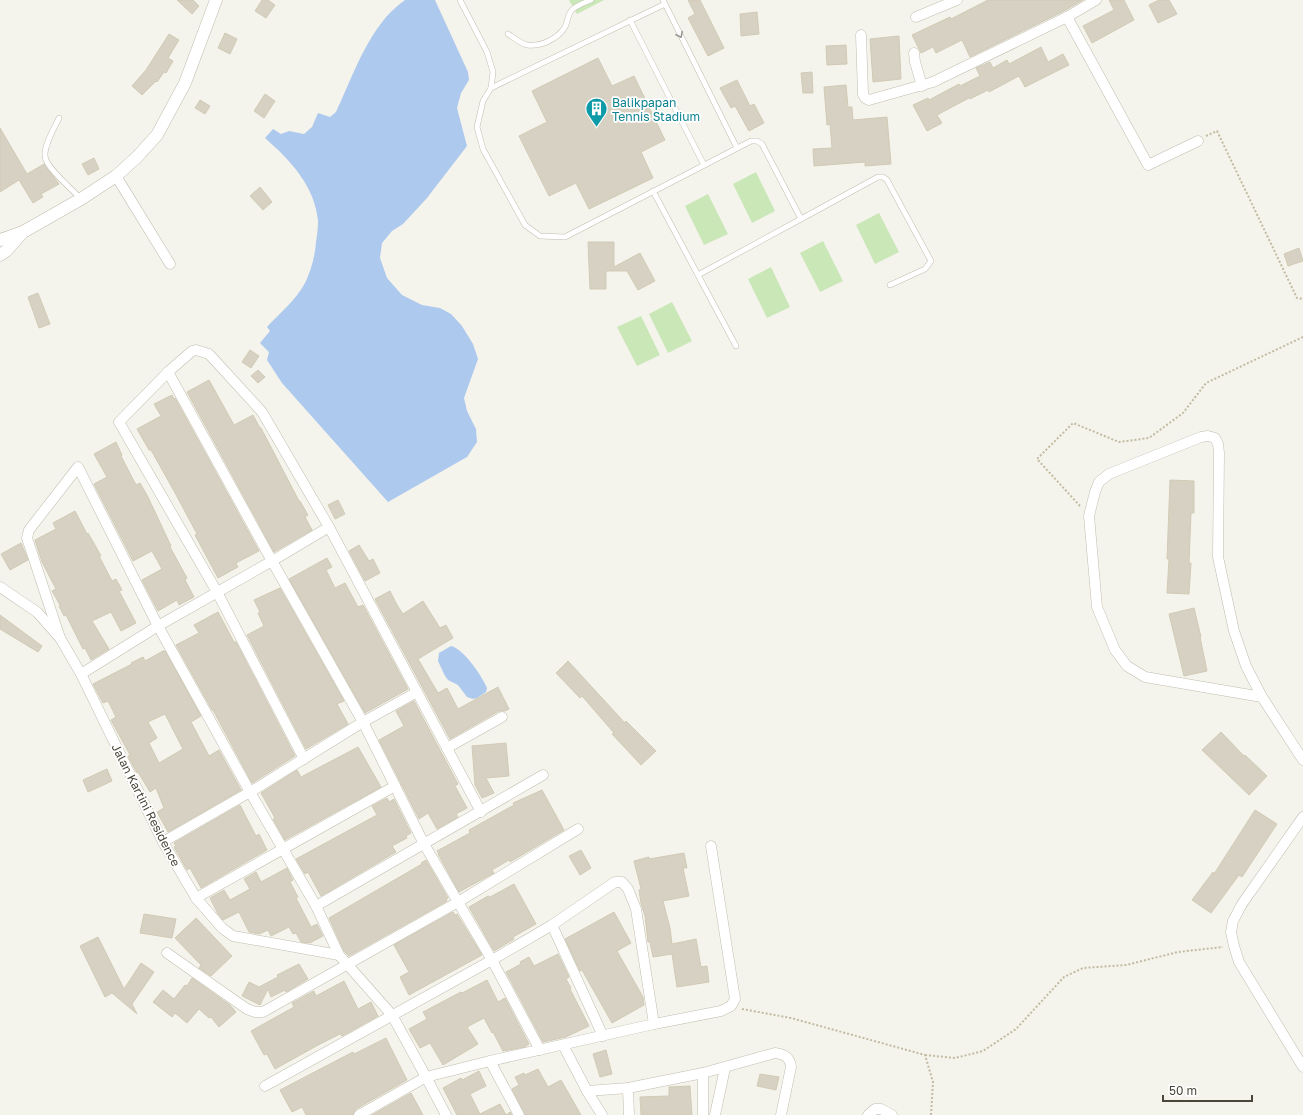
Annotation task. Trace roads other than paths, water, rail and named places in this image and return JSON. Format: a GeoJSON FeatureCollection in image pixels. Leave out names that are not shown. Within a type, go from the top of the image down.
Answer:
{"type":"FeatureCollection","features":[{"type":"Feature","properties":{"kind":"street"},"geometry":{"type":"LineString","coordinates":[[0,240],[23,232],[81,199],[116,176],[137,157],[157,135],[185,83],[216,0]]}},
{"type":"Feature","properties":{"kind":"street"},"geometry":{"type":"LineString","coordinates":[[916,18],[940,3],[957,0]]}},
{"type":"Feature","properties":{"kind":"street"},"geometry":{"type":"LineString","coordinates":[[861,35],[863,94],[865,98],[869,100],[922,86],[940,79],[1067,17],[1096,0]]}},
{"type":"Feature","properties":{"kind":"street"},"geometry":{"type":"LineString","coordinates":[[1067,17],[1148,165],[1198,140]]}},
{"type":"Feature","properties":{"kind":"street"},"geometry":{"type":"LineString","coordinates":[[914,53],[922,86]]}},
{"type":"Feature","properties":{"kind":"street"},"geometry":{"type":"LineString","coordinates":[[116,176],[170,264]]}},
{"type":"Feature","properties":{"kind":"street"},"geometry":{"type":"LineString","coordinates":[[0,255],[6,251],[23,232]]}},
{"type":"Feature","properties":{"kind":"street"},"geometry":{"type":"LineString","coordinates":[[304,759],[217,592],[119,422],[168,372],[192,351],[196,350],[209,354],[262,412],[329,527],[481,812]]}},
{"type":"Feature","properties":{"kind":"street"},"geometry":{"type":"LineString","coordinates":[[168,372],[363,722],[424,844],[492,960],[540,1050]]}},
{"type":"Feature","properties":{"kind":"street"},"geometry":{"type":"LineString","coordinates":[[1262,697],[1145,677],[1127,666],[1115,650],[1097,607],[1089,516],[1099,482],[1109,474],[1201,436],[1215,438],[1218,444],[1219,453],[1218,557],[1234,631],[1246,666],[1262,697],[1303,760]]}},
{"type":"Feature","properties":{"kind":"street"},"geometry":{"type":"LineString","coordinates":[[60,638],[27,538],[29,530],[78,468],[158,626],[282,850],[316,906],[339,955],[392,1015],[446,1115]]}},
{"type":"Feature","properties":{"kind":"street"},"geometry":{"type":"LineString","coordinates":[[81,674],[158,626],[329,527]]}},
{"type":"Feature","properties":{"kind":"street","name":"Jalan Kartini Residence"},"geometry":{"type":"LineString","coordinates":[[0,587],[37,612],[60,638],[81,674],[163,842],[196,898],[222,928],[233,936],[339,955]]}},
{"type":"Feature","properties":{"kind":"street"},"geometry":{"type":"LineString","coordinates":[[163,842],[250,792],[363,722],[417,692]]}},
{"type":"Feature","properties":{"kind":"street"},"geometry":{"type":"LineString","coordinates":[[448,748],[502,717]]}},
{"type":"Feature","properties":{"kind":"street"},"geometry":{"type":"LineString","coordinates":[[316,906],[543,776]]}},
{"type":"Feature","properties":{"kind":"street"},"geometry":{"type":"LineString","coordinates":[[196,898],[395,786]]}},
{"type":"Feature","properties":{"kind":"street"},"geometry":{"type":"LineString","coordinates":[[1303,817],[1242,904],[1233,921],[1231,932],[1239,962],[1303,1067]]}},
{"type":"Feature","properties":{"kind":"street"},"geometry":{"type":"LineString","coordinates":[[167,953],[247,1009],[255,1012],[263,1012],[458,902],[578,829]]}},
{"type":"Feature","properties":{"kind":"street"},"geometry":{"type":"LineString","coordinates":[[359,1115],[426,1077],[490,1060],[721,1011],[731,1006],[735,999],[711,846]]}},
{"type":"Feature","properties":{"kind":"street"},"geometry":{"type":"LineString","coordinates":[[265,1086],[492,960],[552,925],[615,882],[622,882],[628,889],[636,909],[654,1024]]}},
{"type":"Feature","properties":{"kind":"street"},"geometry":{"type":"LineString","coordinates":[[552,925],[604,1036]]}},
{"type":"Feature","properties":{"kind":"street"},"geometry":{"type":"LineString","coordinates":[[563,1045],[587,1091],[602,1115]]}},
{"type":"Feature","properties":{"kind":"street"},"geometry":{"type":"LineString","coordinates":[[587,1091],[628,1088],[703,1073],[775,1053],[787,1056],[791,1062],[782,1115]]}},
{"type":"Feature","properties":{"kind":"street"},"geometry":{"type":"LineString","coordinates":[[490,1060],[520,1115]]}},
{"type":"Feature","properties":{"kind":"street"},"geometry":{"type":"LineString","coordinates":[[715,1115],[725,1068]]}},
{"type":"Feature","properties":{"kind":"street"},"geometry":{"type":"LineString","coordinates":[[703,1073],[703,1115]]}},
{"type":"Feature","properties":{"kind":"street"},"geometry":{"type":"LineString","coordinates":[[628,1088],[629,1115]]}},
{"type":"Feature","properties":{"kind":"street"},"geometry":{"type":"LineString","coordinates":[[868,1115],[875,1109],[892,1115]]}},
{"type":"Feature","properties":{"kind":"lane"},"geometry":{"type":"LineString","coordinates":[[460,0],[491,60],[493,72],[491,88],[483,100],[477,127],[483,149],[525,224],[540,236],[565,237],[751,141],[757,141],[762,144],[801,219]]}},
{"type":"Feature","properties":{"kind":"lane"},"geometry":{"type":"LineString","coordinates":[[508,34],[527,45],[538,44],[553,39],[565,28],[571,11],[578,5],[590,0]]}},
{"type":"Feature","properties":{"kind":"lane"},"geometry":{"type":"LineString","coordinates":[[491,88],[664,2],[737,148]]}},
{"type":"Feature","properties":{"kind":"lane"},"geometry":{"type":"LineString","coordinates":[[630,20],[704,165]]}},
{"type":"Feature","properties":{"kind":"lane"},"geometry":{"type":"LineString","coordinates":[[59,118],[47,144],[45,156],[49,166],[81,199]]}},
{"type":"Feature","properties":{"kind":"lane"},"geometry":{"type":"LineString","coordinates":[[698,275],[878,177],[883,177],[889,184],[930,261],[925,269],[890,285]]}},
{"type":"Feature","properties":{"kind":"lane"},"geometry":{"type":"LineString","coordinates":[[653,192],[736,346]]}},
{"type":"Feature","properties":{"kind":"water"},"geometry":{"type":"Polygon","coordinates":[[[405,0],[435,0],[468,72],[469,80],[461,93],[457,108],[467,146],[427,198],[403,224],[392,231],[382,243],[380,258],[387,278],[402,295],[422,305],[440,308],[451,314],[462,326],[473,344],[478,359],[464,398],[467,411],[476,429],[477,442],[467,457],[388,502],[282,383],[267,360],[269,352],[260,343],[270,331],[267,327],[292,301],[305,283],[314,258],[318,224],[316,208],[307,185],[292,165],[265,138],[273,129],[281,134],[289,131],[304,134],[312,127],[318,113],[330,117],[336,112],[356,66],[372,36],[392,10],[405,0]]]}},
{"type":"Feature","properties":{"kind":"water"},"geometry":{"type":"Polygon","coordinates":[[[451,646],[467,657],[485,683],[487,688],[486,692],[477,698],[473,699],[467,697],[458,685],[448,680],[445,676],[438,661],[439,653],[451,646]]]}},
{"type":"Feature","properties":{"kind":"place","name":"Balikpapan Tennis Stadium"},"geometry":{"type":"Point","coordinates":[597,128]}}]}
